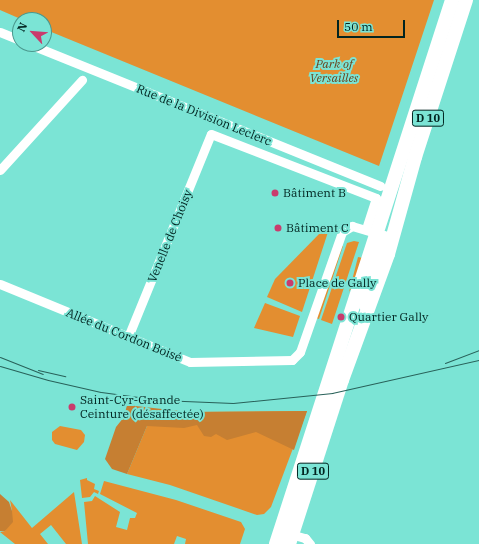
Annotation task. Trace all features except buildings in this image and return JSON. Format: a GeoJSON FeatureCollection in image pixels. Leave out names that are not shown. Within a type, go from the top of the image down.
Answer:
{"type":"FeatureCollection","features":[{"type":"Feature","properties":{"kind":"main road","name":"D 10"},"geometry":{"type":"LineString","coordinates":[[276,544],[287,536],[334,407],[336,381],[452,0]]}},
{"type":"Feature","properties":{"kind":"main road","name":"D 10"},"geometry":{"type":"LineString","coordinates":[[287,536],[320,409],[336,381],[358,333],[380,234],[415,157],[466,0]]}},
{"type":"Feature","properties":{"kind":"street"},"geometry":{"type":"LineString","coordinates":[[0,32],[12,37]]}},
{"type":"Feature","properties":{"kind":"street","name":"Rue de la Division Leclerc"},"geometry":{"type":"LineString","coordinates":[[49,52],[380,186]]}},
{"type":"Feature","properties":{"kind":"street"},"geometry":{"type":"LineString","coordinates":[[0,170],[82,80]]}},
{"type":"Feature","properties":{"kind":"street","name":"Venelle de Choisy"},"geometry":{"type":"LineString","coordinates":[[128,337],[211,134],[376,198],[380,234]]}},
{"type":"Feature","properties":{"kind":"street","name":"Allée du Cordon Boisé"},"geometry":{"type":"LineString","coordinates":[[0,284],[190,362],[292,360],[300,352],[342,232],[352,226],[380,234]]}},
{"type":"Feature","properties":{"kind":"street"},"geometry":{"type":"LineString","coordinates":[[287,536],[305,538],[310,544]]}},
{"type":"Feature","properties":{"kind":"green space","name":"Park of Versailles"},"geometry":{"type":"Polygon","coordinates":[[[0,0],[434,0],[379,166],[52,32],[52,12],[12,12],[12,15],[0,10],[0,0]]]}},
{"type":"Feature","properties":{"kind":"green space"},"geometry":{"type":"Polygon","coordinates":[[[322,231],[328,232],[302,312],[267,297],[275,279],[322,231]]]}},
{"type":"Feature","properties":{"kind":"green space"},"geometry":{"type":"Polygon","coordinates":[[[354,241],[359,242],[332,324],[321,320],[347,243],[354,241]]]}},
{"type":"Feature","properties":{"kind":"green space"},"geometry":{"type":"Polygon","coordinates":[[[343,246],[319,319],[316,318],[339,247],[343,246]]]}},
{"type":"Feature","properties":{"kind":"green space"},"geometry":{"type":"Polygon","coordinates":[[[358,257],[363,258],[357,279],[349,292],[358,257]]]}},
{"type":"Feature","properties":{"kind":"green space"},"geometry":{"type":"Polygon","coordinates":[[[265,303],[300,316],[293,337],[254,328],[265,303]]]}},
{"type":"Feature","properties":{"kind":"green space"},"geometry":{"type":"Polygon","coordinates":[[[307,411],[271,507],[264,514],[257,515],[170,485],[127,474],[147,426],[188,412],[307,411]]]}},
{"type":"Feature","properties":{"kind":"green space"},"geometry":{"type":"Polygon","coordinates":[[[60,426],[81,430],[85,435],[84,442],[77,450],[55,444],[52,440],[52,432],[60,426]]]}},
{"type":"Feature","properties":{"kind":"green space"},"geometry":{"type":"Polygon","coordinates":[[[87,478],[87,480],[95,484],[94,489],[99,491],[98,494],[94,492],[90,497],[82,498],[80,480],[87,478]]]}},
{"type":"Feature","properties":{"kind":"green space"},"geometry":{"type":"Polygon","coordinates":[[[104,481],[176,500],[241,522],[245,529],[240,544],[185,544],[186,539],[177,536],[174,544],[88,544],[84,502],[92,501],[95,496],[120,512],[116,527],[127,530],[130,518],[135,518],[137,513],[100,494],[104,481]]]}},
{"type":"Feature","properties":{"kind":"green space"},"geometry":{"type":"Polygon","coordinates":[[[74,492],[82,544],[66,544],[51,525],[40,534],[48,544],[15,544],[0,532],[5,531],[12,511],[10,500],[32,528],[74,492]]]}},
{"type":"Feature","properties":{"kind":"shaded area"},"geometry":{"type":"Polygon","coordinates":[[[127,405],[188,412],[307,411],[294,450],[256,432],[227,440],[216,434],[211,437],[204,436],[197,425],[184,428],[147,426],[127,474],[112,469],[105,459],[116,427],[124,417],[127,405]]]}},
{"type":"Feature","properties":{"kind":"shaded area"},"geometry":{"type":"Polygon","coordinates":[[[0,494],[9,502],[12,511],[13,522],[5,531],[0,531],[0,494]]]}},
{"type":"Feature","properties":{"kind":"tram line"},"geometry":{"type":"LineString","coordinates":[[445,363],[479,350]]}},
{"type":"Feature","properties":{"kind":"tram line"},"geometry":{"type":"LineString","coordinates":[[0,357],[43,374]]}},
{"type":"Feature","properties":{"kind":"tram line"},"geometry":{"type":"LineString","coordinates":[[0,366],[48,380],[101,392],[160,400],[233,403],[332,393],[479,360]]}},
{"type":"Feature","properties":{"kind":"tram line"},"geometry":{"type":"LineString","coordinates":[[38,370],[65,376]]}},
{"type":"Feature","properties":{"kind":"place","name":"Bâtiment B"},"geometry":{"type":"Point","coordinates":[275,193]}},
{"type":"Feature","properties":{"kind":"place","name":"Bâtiment C"},"geometry":{"type":"Point","coordinates":[278,228]}},
{"type":"Feature","properties":{"kind":"place","name":"Place de Gally"},"geometry":{"type":"Point","coordinates":[290,283]}},
{"type":"Feature","properties":{"kind":"place","name":"Quartier Gally"},"geometry":{"type":"Point","coordinates":[341,317]}},
{"type":"Feature","properties":{"kind":"place","name":"Saint-Cyr-Grande Ceinture (désaffectée)"},"geometry":{"type":"Point","coordinates":[72,407]}}]}
